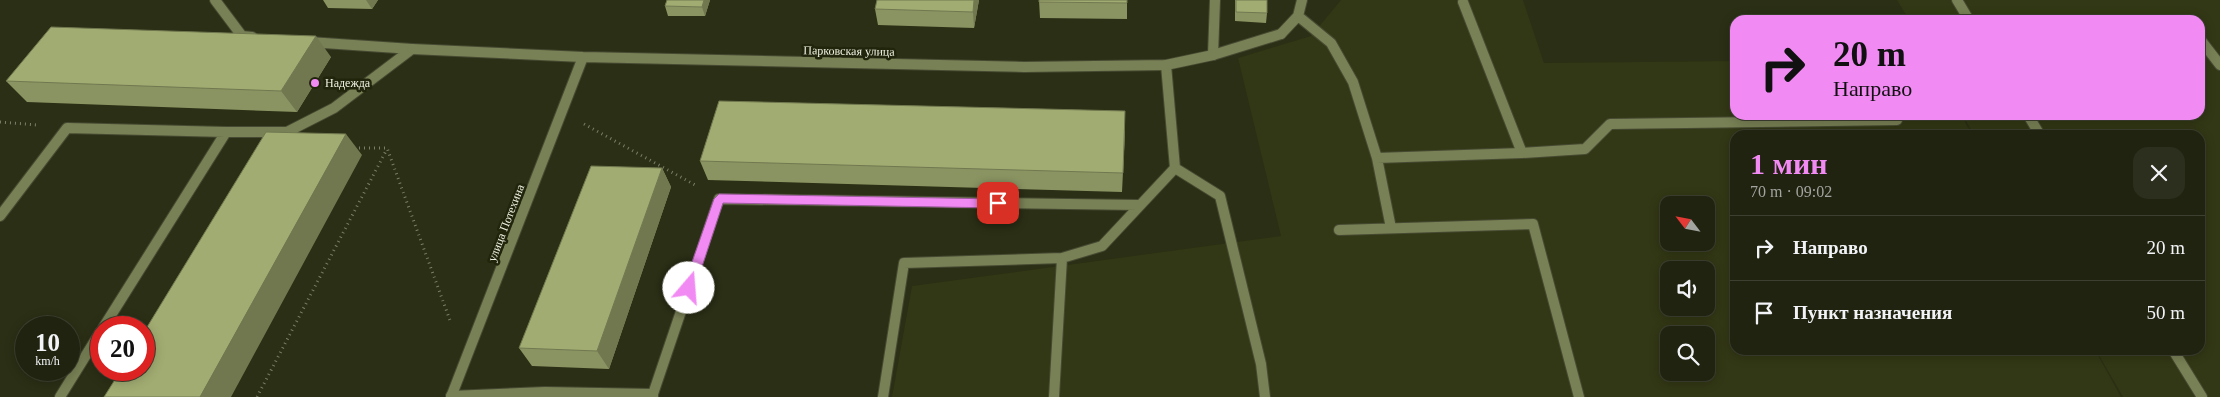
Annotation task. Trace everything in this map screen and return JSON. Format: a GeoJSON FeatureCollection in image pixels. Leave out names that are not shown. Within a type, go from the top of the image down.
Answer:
{"type":"FeatureCollection","features":[{"type":"Feature","properties":{"kind":"street"},"geometry":{"type":"LineString","coordinates":[[215,0],[242,36],[261,38]]}},
{"type":"Feature","properties":{"kind":"street"},"geometry":{"type":"LineString","coordinates":[[1213,55],[1215,0]]}},
{"type":"Feature","properties":{"kind":"street"},"geometry":{"type":"LineString","coordinates":[[1302,0],[1298,16],[1331,43],[1353,82],[1377,158],[1391,228]]}},
{"type":"Feature","properties":{"kind":"street"},"geometry":{"type":"LineString","coordinates":[[1957,0],[1966,15]]}},
{"type":"Feature","properties":{"kind":"street"},"geometry":{"type":"LineString","coordinates":[[1463,2],[1522,153]]}},
{"type":"Feature","properties":{"kind":"street","name":"Парковская улица"},"geometry":{"type":"LineString","coordinates":[[299,41],[412,49],[583,57],[1024,68],[1166,65],[1213,55],[1281,34],[1298,16]]}},
{"type":"Feature","properties":{"kind":"street"},"geometry":{"type":"LineString","coordinates":[[2205,46],[2220,65]]}},
{"type":"Feature","properties":{"kind":"street"},"geometry":{"type":"LineString","coordinates":[[0,216],[67,128],[287,132],[334,108],[412,49]]}},
{"type":"Feature","properties":{"kind":"street","name":"улица Потехина"},"geometry":{"type":"LineString","coordinates":[[451,396],[475,340],[583,57]]}},
{"type":"Feature","properties":{"kind":"street"},"geometry":{"type":"LineString","coordinates":[[883,397],[904,263],[1062,258],[1102,246],[1123,226],[1138,205],[1175,168],[1166,65]]}},
{"type":"Feature","properties":{"kind":"street"},"geometry":{"type":"LineString","coordinates":[[1377,158],[1585,149],[1610,124],[1897,120]]}},
{"type":"Feature","properties":{"kind":"street"},"geometry":{"type":"LineString","coordinates":[[111,316],[226,132]]}},
{"type":"Feature","properties":{"kind":"street"},"geometry":{"type":"LineString","coordinates":[[1175,168],[1220,196],[1261,364],[1265,397]]}},
{"type":"Feature","properties":{"kind":"street"},"geometry":{"type":"LineString","coordinates":[[451,396],[546,392],[653,396],[719,199],[1138,205]]}},
{"type":"Feature","properties":{"kind":"street"},"geometry":{"type":"LineString","coordinates":[[1340,230],[1533,224],[1580,397]]}},
{"type":"Feature","properties":{"kind":"street"},"geometry":{"type":"LineString","coordinates":[[1054,397],[1062,258]]}},
{"type":"Feature","properties":{"kind":"street"},"geometry":{"type":"LineString","coordinates":[[60,397],[90,349]]}},
{"type":"Feature","properties":{"kind":"street"},"geometry":{"type":"LineString","coordinates":[[2176,355],[2202,397]]}},
{"type":"Feature","properties":{"kind":"path"},"geometry":{"type":"LineString","coordinates":[[582,122],[719,199]]}},
{"type":"Feature","properties":{"kind":"path"},"geometry":{"type":"LineString","coordinates":[[348,148],[387,148]]}},
{"type":"Feature","properties":{"kind":"path"},"geometry":{"type":"LineString","coordinates":[[387,148],[456,339],[475,340]]}},
{"type":"Feature","properties":{"kind":"path"},"geometry":{"type":"LineString","coordinates":[[257,397],[387,148]]}},
{"type":"Feature","properties":{"kind":"shaded area"},"geometry":{"type":"Polygon","coordinates":[[[1341,0],[1523,0],[1544,63],[1730,61],[1730,120],[1964,120],[1969,130],[1730,130],[1730,355],[2098,355],[2121,397],[892,397],[912,286],[1281,236],[1238,58],[1311,36],[1341,0]]]}},
{"type":"Feature","properties":{"kind":"shaded area"},"geometry":{"type":"Polygon","coordinates":[[[1897,0],[2220,0],[2220,397],[2123,397],[2099,355],[2205,355],[2205,130],[1971,130],[1966,120],[2205,120],[2205,15],[1906,15],[1897,0]]]}},
{"type":"Feature","properties":{"kind":"building"},"geometry":{"type":"Polygon","coordinates":[[[667,0],[704,0],[702,7],[665,6],[667,0]]]}},
{"type":"Feature","properties":{"kind":"building"},"geometry":{"type":"Polygon","coordinates":[[[877,0],[974,0],[973,12],[875,9],[877,0]]]}},
{"type":"Feature","properties":{"kind":"building"},"geometry":{"type":"Polygon","coordinates":[[[1039,0],[1127,0],[1127,3],[1039,2],[1039,0]]]}},
{"type":"Feature","properties":{"kind":"building"},"geometry":{"type":"Polygon","coordinates":[[[1236,0],[1267,0],[1267,13],[1236,12],[1236,0]]]}},
{"type":"Feature","properties":{"kind":"building"},"geometry":{"type":"Polygon","coordinates":[[[51,27],[316,36],[281,91],[6,81],[51,27]]]}},
{"type":"Feature","properties":{"kind":"building"},"geometry":{"type":"Polygon","coordinates":[[[719,101],[1125,111],[1123,173],[700,161],[719,101]]]}},
{"type":"Feature","properties":{"kind":"building"},"geometry":{"type":"Polygon","coordinates":[[[266,132],[346,134],[200,397],[104,397],[114,381],[155,381],[154,316],[266,132]]]}},
{"type":"Feature","properties":{"kind":"building"},"geometry":{"type":"Polygon","coordinates":[[[591,166],[662,168],[597,351],[519,348],[591,166]]]}},
{"type":"Feature","properties":{"kind":"place","name":"Надежда"},"geometry":{"type":"Point","coordinates":[315,83]}},
{"type":"Feature","properties":{"kind":"route"},"geometry":{"type":"LineString","coordinates":[[689,288],[719,199],[998,203]]}}]}
